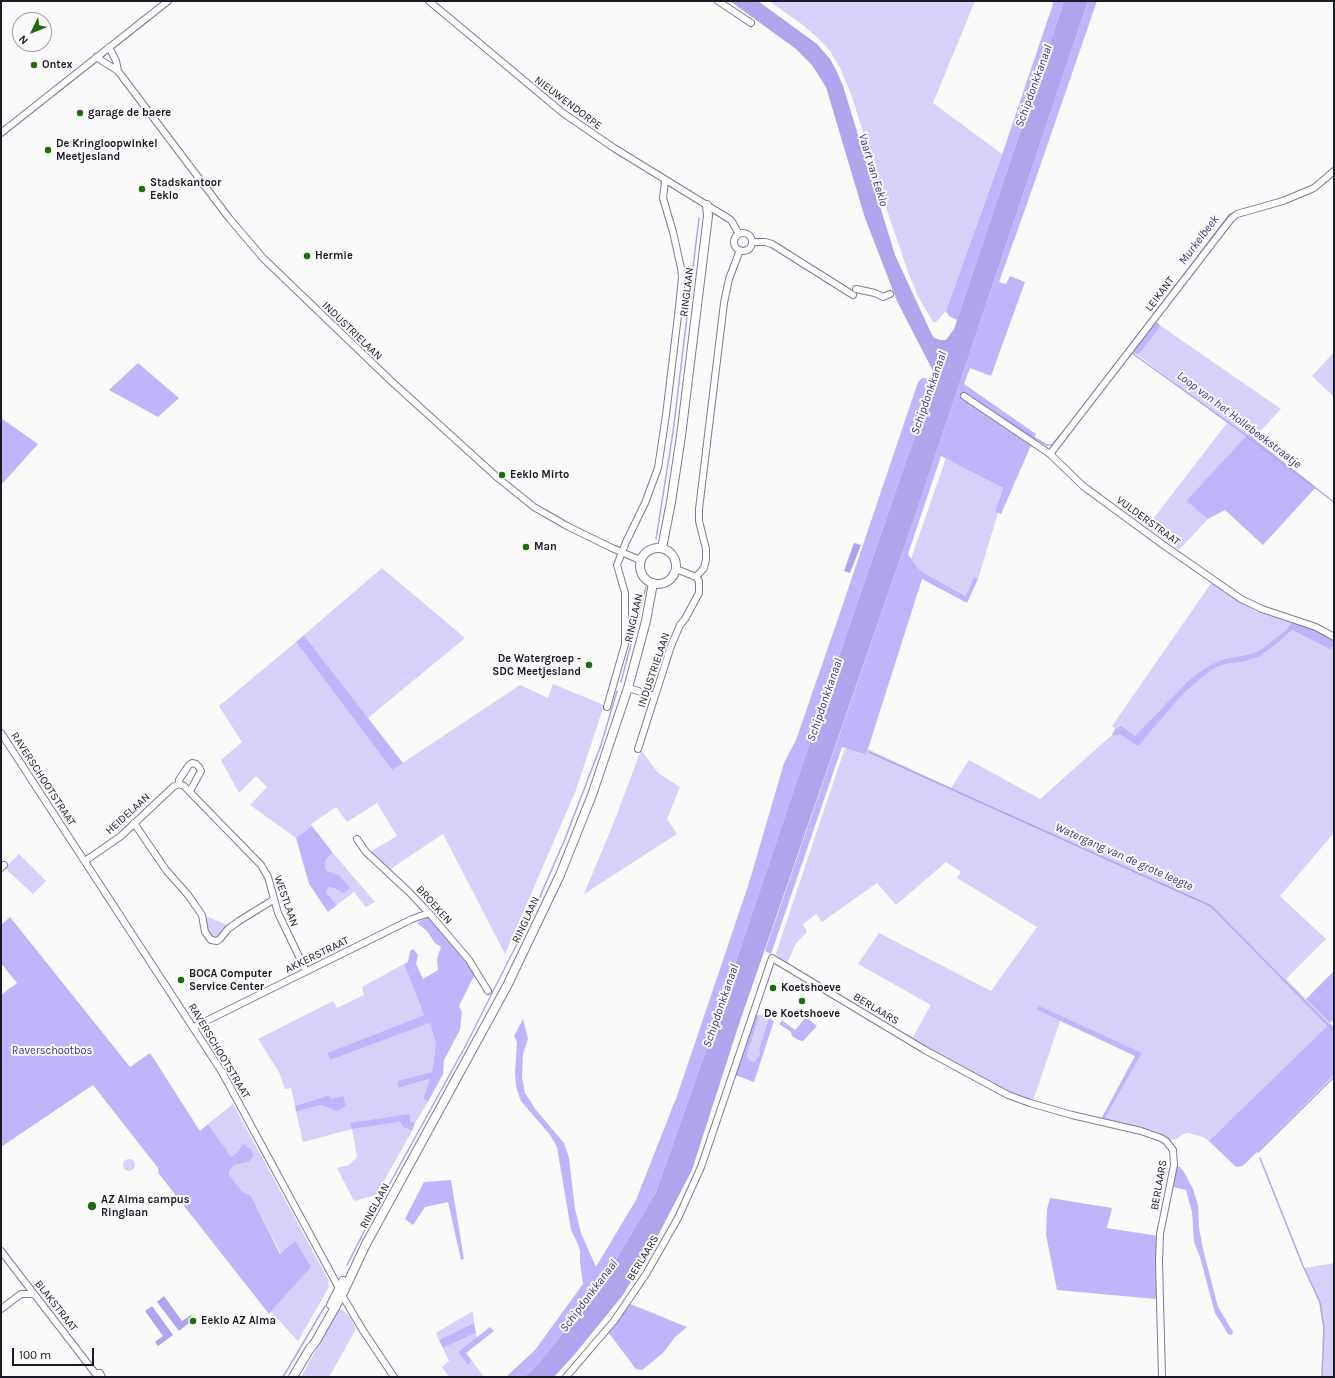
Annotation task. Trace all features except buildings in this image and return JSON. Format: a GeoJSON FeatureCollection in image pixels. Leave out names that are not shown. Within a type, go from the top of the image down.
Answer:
{"type":"FeatureCollection","features":[{"type":"Feature","properties":{"kind":"main road","name":"RINGLAAN"},"geometry":{"type":"LineString","coordinates":[[662,548],[681,436],[708,216],[706,205]]}},
{"type":"Feature","properties":{"kind":"main road"},"geometry":{"type":"LineString","coordinates":[[640,560],[648,550],[662,548],[672,554],[676,564],[676,569]]}},
{"type":"Feature","properties":{"kind":"main road","name":"RINGLAAN"},"geometry":{"type":"LineString","coordinates":[[640,560],[641,573],[653,584],[668,581],[676,569]]}},
{"type":"Feature","properties":{"kind":"main road","name":"RINGLAAN"},"geometry":{"type":"LineString","coordinates":[[309,1350],[316,1341],[366,1244],[507,986],[560,875],[592,795],[628,688],[646,621],[653,584]]}},
{"type":"Feature","properties":{"kind":"main road","name":"RINGLAAN"},"geometry":{"type":"LineString","coordinates":[[293,1377],[309,1350],[334,1298],[341,1291],[347,1274],[366,1244]]}},
{"type":"Feature","properties":{"kind":"street"},"geometry":{"type":"LineString","coordinates":[[1,133],[168,1]]}},
{"type":"Feature","properties":{"kind":"street","name":"NIEUWENDORPE"},"geometry":{"type":"LineString","coordinates":[[429,1],[502,64],[563,113],[607,144],[731,220],[739,234]]}},
{"type":"Feature","properties":{"kind":"street"},"geometry":{"type":"LineString","coordinates":[[718,1],[751,23]]}},
{"type":"Feature","properties":{"kind":"street","name":"INDUSTRIELAAN"},"geometry":{"type":"LineString","coordinates":[[109,47],[116,61],[118,71]]}},
{"type":"Feature","properties":{"kind":"street","name":"INDUSTRIELAAN"},"geometry":{"type":"LineString","coordinates":[[96,57],[118,71],[229,218],[263,258],[390,380],[498,478],[534,507],[567,526],[640,560]]}},
{"type":"Feature","properties":{"kind":"street","name":"LEIKANT"},"geometry":{"type":"LineString","coordinates":[[1050,454],[1231,219],[1237,214],[1283,201],[1314,188],[1334,171]]}},
{"type":"Feature","properties":{"kind":"street","name":"RINGLAAN"},"geometry":{"type":"LineString","coordinates":[[621,552],[645,503],[658,468],[679,307],[682,277],[673,232],[663,198],[665,180]]}},
{"type":"Feature","properties":{"kind":"street"},"geometry":{"type":"LineString","coordinates":[[739,234],[746,234],[751,237],[752,242],[748,250],[745,251],[740,250],[735,245],[734,241],[739,234]]}},
{"type":"Feature","properties":{"kind":"street"},"geometry":{"type":"LineString","coordinates":[[752,242],[766,242],[772,244],[855,292],[875,293],[883,297],[890,294]]}},
{"type":"Feature","properties":{"kind":"street"},"geometry":{"type":"LineString","coordinates":[[676,569],[696,576],[704,568],[706,559],[706,549],[699,521],[698,509],[726,291],[740,250]]}},
{"type":"Feature","properties":{"kind":"street","name":"VULDERSTRAAT"},"geometry":{"type":"LineString","coordinates":[[964,396],[1050,454],[1083,486],[1162,544],[1241,598],[1262,609],[1316,627],[1334,637]]}},
{"type":"Feature","properties":{"kind":"street"},"geometry":{"type":"LineString","coordinates":[[606,707],[625,644],[626,593],[617,565],[621,552]]}},
{"type":"Feature","properties":{"kind":"street","name":"INDUSTRIELAAN"},"geometry":{"type":"LineString","coordinates":[[638,749],[671,646],[680,625],[699,593],[699,582],[696,576]]}},
{"type":"Feature","properties":{"kind":"street"},"geometry":{"type":"LineString","coordinates":[[628,688],[655,696]]}},
{"type":"Feature","properties":{"kind":"street","name":"RAVERSCHOOTSTRAAT"},"geometry":{"type":"LineString","coordinates":[[1,733],[194,1027],[228,1083],[362,1329],[394,1377]]}},
{"type":"Feature","properties":{"kind":"street"},"geometry":{"type":"LineString","coordinates":[[182,785],[179,780],[189,765],[196,764],[200,767],[201,771],[190,791]]}},
{"type":"Feature","properties":{"kind":"street","name":"HEIDELAAN"},"geometry":{"type":"LineString","coordinates":[[85,861],[109,845],[173,786],[182,785]]}},
{"type":"Feature","properties":{"kind":"street","name":"WESTLAAN"},"geometry":{"type":"LineString","coordinates":[[182,785],[190,791],[261,864],[268,877],[273,900],[278,913],[290,941],[306,971]]}},
{"type":"Feature","properties":{"kind":"street"},"geometry":{"type":"LineString","coordinates":[[134,823],[166,870],[188,895],[198,910],[204,920],[205,932],[211,940],[214,941],[220,939],[228,929],[239,920],[273,900]]}},
{"type":"Feature","properties":{"kind":"street","name":"BROEKEN"},"geometry":{"type":"LineString","coordinates":[[357,839],[366,852],[429,913],[469,960],[488,991]]}},
{"type":"Feature","properties":{"kind":"street","name":"AKKERSTRAAT"},"geometry":{"type":"LineString","coordinates":[[194,1027],[412,919],[429,913]]}},
{"type":"Feature","properties":{"kind":"street","name":"BERLAARS"},"geometry":{"type":"LineString","coordinates":[[566,1377],[614,1321],[646,1274],[678,1218],[701,1167],[772,958],[925,1050],[1008,1095],[1072,1115],[1148,1133],[1166,1141],[1173,1150],[1174,1165],[1160,1234],[1159,1268],[1162,1377]]}},
{"type":"Feature","properties":{"kind":"street","name":"BLAKSTRAAT"},"geometry":{"type":"LineString","coordinates":[[1,1251],[93,1375]]}},
{"type":"Feature","properties":{"kind":"street"},"geometry":{"type":"LineString","coordinates":[[1,1309],[21,1294],[25,1282]]}},
{"type":"Feature","properties":{"kind":"street"},"geometry":{"type":"LineString","coordinates":[[21,1294],[34,1294]]}},
{"type":"Feature","properties":{"kind":"street"},"geometry":{"type":"LineString","coordinates":[[93,1375],[100,1373],[102,1377]]}},
{"type":"Feature","properties":{"kind":"shaded area"},"geometry":{"type":"Polygon","coordinates":[[[769,1],[975,1],[933,103],[1002,154],[946,311],[936,322],[933,322],[918,296],[908,272],[875,175],[851,94],[840,68],[830,51],[819,39],[803,25],[769,1]]]}},
{"type":"Feature","properties":{"kind":"shaded area"},"geometry":{"type":"Polygon","coordinates":[[[1161,326],[1281,409],[1254,438],[1248,434],[1186,501],[1208,519],[1179,550],[1147,527],[1227,423],[1138,355],[1161,326]]]}},
{"type":"Feature","properties":{"kind":"shaded area"},"geometry":{"type":"Polygon","coordinates":[[[1334,352],[1334,397],[1312,376],[1334,352]]]}},
{"type":"Feature","properties":{"kind":"shaded area"},"geometry":{"type":"Polygon","coordinates":[[[946,458],[1003,488],[995,512],[998,513],[978,579],[974,578],[967,596],[924,573],[911,559],[946,458]]]}},
{"type":"Feature","properties":{"kind":"shaded area"},"geometry":{"type":"Polygon","coordinates":[[[382,568],[465,638],[368,718],[304,635],[382,568]]]}},
{"type":"Feature","properties":{"kind":"shaded area"},"geometry":{"type":"Polygon","coordinates":[[[1212,582],[1253,610],[1292,622],[1286,630],[1263,648],[1254,653],[1221,660],[1187,682],[1134,737],[1121,727],[1115,729],[1112,726],[1212,582]]]}},
{"type":"Feature","properties":{"kind":"shaded area"},"geometry":{"type":"Polygon","coordinates":[[[1292,630],[1331,650],[1334,645],[1334,833],[1280,896],[1326,939],[1286,979],[1330,1023],[1209,1141],[1203,1137],[1188,1133],[1183,1134],[1176,1139],[1170,1140],[1161,1134],[1145,1129],[1104,1120],[1142,1053],[1039,1007],[1037,1010],[1060,1021],[1033,1101],[1010,1093],[912,1039],[931,1005],[858,964],[879,933],[991,991],[1037,927],[957,878],[961,872],[946,862],[896,905],[877,883],[822,922],[816,914],[803,924],[807,932],[796,943],[787,964],[777,956],[776,953],[845,748],[865,755],[868,749],[951,788],[969,760],[1040,799],[1112,735],[1115,736],[1120,733],[1138,745],[1181,696],[1201,678],[1215,668],[1225,664],[1241,662],[1279,642],[1292,630]]]}},
{"type":"Feature","properties":{"kind":"shaded area"},"geometry":{"type":"Polygon","coordinates":[[[296,642],[392,770],[520,685],[548,698],[553,684],[604,705],[576,790],[505,954],[443,834],[389,870],[370,852],[397,836],[377,803],[347,822],[336,807],[311,824],[312,826],[296,838],[250,805],[267,787],[256,776],[239,793],[221,760],[242,742],[219,706],[296,642]]]}},
{"type":"Feature","properties":{"kind":"shaded area"},"geometry":{"type":"Polygon","coordinates":[[[641,750],[658,773],[680,787],[667,819],[677,834],[584,894],[614,822],[641,750]]]}},
{"type":"Feature","properties":{"kind":"shaded area"},"geometry":{"type":"Polygon","coordinates":[[[333,853],[375,902],[366,907],[354,892],[337,905],[332,901],[326,893],[328,887],[339,891],[339,875],[327,871],[325,862],[333,853]]]}},
{"type":"Feature","properties":{"kind":"shaded area"},"geometry":{"type":"Polygon","coordinates":[[[19,854],[46,881],[33,894],[5,868],[19,854]]]}},
{"type":"Feature","properties":{"kind":"shaded area"},"geometry":{"type":"Polygon","coordinates":[[[205,916],[228,925],[218,938],[214,939],[205,930],[205,916]]]}},
{"type":"Feature","properties":{"kind":"shaded area"},"geometry":{"type":"Polygon","coordinates":[[[404,964],[424,1015],[327,1053],[330,1060],[430,1023],[436,1044],[432,1072],[398,1088],[431,1079],[423,1099],[428,1102],[415,1123],[410,1121],[410,1114],[303,1142],[296,1112],[320,1105],[337,1111],[328,1095],[295,1106],[291,1088],[285,1089],[279,1072],[258,1039],[333,1001],[337,1008],[364,995],[362,987],[404,964]]]}},
{"type":"Feature","properties":{"kind":"shaded area"},"geometry":{"type":"Polygon","coordinates":[[[757,1015],[769,1018],[759,1049],[760,1055],[754,1062],[749,1060],[747,1057],[759,1018],[757,1015]]]}},
{"type":"Feature","properties":{"kind":"shaded area"},"geometry":{"type":"Polygon","coordinates":[[[233,1104],[328,1279],[329,1287],[298,1341],[271,1312],[311,1267],[281,1254],[251,1196],[242,1191],[229,1175],[229,1171],[234,1165],[249,1162],[238,1152],[231,1158],[208,1124],[233,1104]]]}},
{"type":"Feature","properties":{"kind":"shaded area"},"geometry":{"type":"Polygon","coordinates":[[[400,1122],[403,1127],[412,1131],[376,1195],[354,1201],[337,1168],[349,1165],[357,1157],[352,1129],[400,1122]]]}},
{"type":"Feature","properties":{"kind":"shaded area"},"geometry":{"type":"Polygon","coordinates":[[[127,1159],[131,1159],[135,1165],[131,1171],[127,1171],[123,1167],[123,1163],[127,1159]]]}},
{"type":"Feature","properties":{"kind":"shaded area"},"geometry":{"type":"Polygon","coordinates":[[[1334,1263],[1334,1377],[1322,1377],[1323,1328],[1319,1303],[1304,1268],[1334,1263]]]}},
{"type":"Feature","properties":{"kind":"shaded area"},"geometry":{"type":"Polygon","coordinates":[[[339,1308],[350,1317],[356,1329],[329,1377],[301,1377],[339,1308]]]}},
{"type":"Feature","properties":{"kind":"shaded area"},"geometry":{"type":"Polygon","coordinates":[[[473,1311],[474,1323],[439,1340],[436,1333],[473,1311]]]}},
{"type":"Feature","properties":{"kind":"shaded area"},"geometry":{"type":"Polygon","coordinates":[[[476,1333],[477,1338],[458,1352],[468,1364],[472,1361],[484,1377],[449,1377],[442,1367],[449,1361],[443,1348],[476,1333]]]}},
{"type":"Feature","properties":{"kind":"green space"},"geometry":{"type":"Polygon","coordinates":[[[1054,1],[1064,1],[957,320],[949,316],[946,311],[1004,149],[1054,1]]]}},
{"type":"Feature","properties":{"kind":"green space"},"geometry":{"type":"Polygon","coordinates":[[[1088,1],[1097,1],[999,282],[1006,284],[1010,276],[1025,282],[991,376],[970,368],[964,384],[1036,434],[1001,514],[995,512],[1003,488],[941,456],[908,554],[916,566],[924,573],[966,596],[974,577],[978,579],[967,603],[922,579],[866,755],[842,747],[771,954],[765,951],[916,513],[1088,1]]]}},
{"type":"Feature","properties":{"kind":"green space"},"geometry":{"type":"Polygon","coordinates":[[[1155,321],[1161,326],[1138,355],[1132,352],[1155,321]]]}},
{"type":"Feature","properties":{"kind":"green space"},"geometry":{"type":"Polygon","coordinates":[[[138,363],[179,398],[158,417],[109,390],[138,363]]]}},
{"type":"Feature","properties":{"kind":"green space"},"geometry":{"type":"Polygon","coordinates":[[[922,378],[934,379],[934,385],[906,461],[705,1053],[656,1192],[599,1288],[538,1364],[524,1377],[506,1377],[535,1350],[583,1284],[580,1251],[571,1230],[557,1147],[550,1135],[521,1101],[519,1096],[516,1086],[515,1073],[517,1042],[514,1036],[523,1019],[528,1039],[523,1054],[522,1077],[525,1093],[536,1110],[564,1143],[569,1158],[575,1209],[581,1233],[596,1267],[636,1200],[677,1096],[749,883],[784,763],[796,740],[918,382],[922,378]]]}},
{"type":"Feature","properties":{"kind":"green space"},"geometry":{"type":"Polygon","coordinates":[[[1,418],[38,444],[1,485],[1,418]]]}},
{"type":"Feature","properties":{"kind":"green space"},"geometry":{"type":"Polygon","coordinates":[[[1248,434],[1316,487],[1263,545],[1225,510],[1208,519],[1186,501],[1248,434]]]}},
{"type":"Feature","properties":{"kind":"green space"},"geometry":{"type":"Polygon","coordinates":[[[1292,622],[1314,629],[1334,640],[1334,645],[1331,650],[1292,630],[1279,642],[1258,657],[1241,662],[1225,664],[1215,668],[1201,678],[1181,696],[1138,746],[1120,734],[1115,736],[1112,735],[1115,729],[1121,726],[1135,736],[1187,682],[1204,669],[1221,660],[1254,653],[1286,630],[1292,622]]]}},
{"type":"Feature","properties":{"kind":"green space"},"geometry":{"type":"Polygon","coordinates":[[[304,635],[403,763],[392,770],[296,642],[304,635]]]}},
{"type":"Feature","properties":{"kind":"green space"},"geometry":{"type":"Polygon","coordinates":[[[312,826],[333,853],[325,862],[327,871],[339,875],[350,888],[344,893],[328,887],[326,893],[337,905],[328,912],[309,884],[296,838],[312,826]]]}},
{"type":"Feature","properties":{"kind":"green space","name":"Raverschootbos"},"geometry":{"type":"Polygon","coordinates":[[[10,917],[130,1067],[150,1053],[200,1131],[208,1124],[231,1157],[238,1152],[243,1144],[252,1151],[253,1157],[249,1162],[234,1165],[229,1171],[229,1175],[242,1191],[251,1196],[280,1254],[295,1241],[311,1267],[269,1314],[159,1174],[158,1168],[93,1085],[1,1147],[1,995],[17,983],[1,963],[1,925],[10,917]]]}},
{"type":"Feature","properties":{"kind":"green space"},"geometry":{"type":"Polygon","coordinates":[[[427,917],[431,919],[443,933],[475,974],[459,1006],[462,1012],[460,1030],[444,1060],[443,1074],[428,1102],[423,1099],[430,1079],[398,1088],[398,1081],[432,1072],[436,1044],[430,1023],[330,1060],[327,1053],[424,1015],[404,964],[408,962],[410,951],[413,949],[418,955],[416,964],[423,979],[438,970],[437,959],[441,947],[435,943],[427,931],[417,923],[427,917]]]}},
{"type":"Feature","properties":{"kind":"green space"},"geometry":{"type":"Polygon","coordinates":[[[1334,971],[1334,1020],[1330,1023],[1306,999],[1334,971]]]}},
{"type":"Feature","properties":{"kind":"green space"},"geometry":{"type":"Polygon","coordinates":[[[1039,1006],[1142,1053],[1104,1120],[1101,1119],[1135,1056],[1037,1010],[1039,1006]]]}},
{"type":"Feature","properties":{"kind":"green space"},"geometry":{"type":"Polygon","coordinates":[[[757,1015],[759,1018],[747,1056],[749,1060],[754,1062],[760,1055],[759,1049],[769,1018],[774,1021],[754,1082],[735,1075],[755,1016],[757,1015]]]}},
{"type":"Feature","properties":{"kind":"green space"},"geometry":{"type":"Polygon","coordinates":[[[806,1017],[817,1026],[803,1041],[792,1036],[791,1032],[779,1024],[782,1020],[795,1030],[806,1017]]]}},
{"type":"Feature","properties":{"kind":"green space"},"geometry":{"type":"Polygon","coordinates":[[[1330,1023],[1334,1027],[1334,1075],[1246,1163],[1242,1166],[1236,1167],[1209,1141],[1330,1023]]]}},
{"type":"Feature","properties":{"kind":"green space"},"geometry":{"type":"Polygon","coordinates":[[[329,1095],[331,1099],[343,1096],[346,1106],[337,1111],[320,1105],[296,1112],[295,1106],[329,1095]]]}},
{"type":"Feature","properties":{"kind":"green space"},"geometry":{"type":"Polygon","coordinates":[[[410,1114],[410,1121],[415,1123],[412,1131],[403,1127],[400,1122],[352,1129],[350,1123],[410,1114]]]}},
{"type":"Feature","properties":{"kind":"green space"},"geometry":{"type":"Polygon","coordinates":[[[1177,1166],[1184,1172],[1193,1189],[1198,1205],[1199,1228],[1203,1249],[1218,1307],[1233,1332],[1232,1335],[1228,1334],[1215,1313],[1200,1257],[1194,1242],[1192,1212],[1186,1190],[1173,1187],[1177,1166]]]}},
{"type":"Feature","properties":{"kind":"green space"},"geometry":{"type":"Polygon","coordinates":[[[451,1180],[464,1259],[461,1260],[448,1202],[425,1207],[413,1225],[405,1219],[424,1182],[451,1180]]]}},
{"type":"Feature","properties":{"kind":"green space"},"geometry":{"type":"Polygon","coordinates":[[[1050,1198],[1112,1208],[1107,1228],[1158,1236],[1156,1299],[1057,1290],[1046,1235],[1047,1209],[1050,1198]]]}},
{"type":"Feature","properties":{"kind":"green space"},"geometry":{"type":"Polygon","coordinates":[[[628,1303],[687,1327],[675,1337],[663,1353],[642,1370],[636,1369],[608,1332],[628,1303]]]}},
{"type":"Feature","properties":{"kind":"green space"},"geometry":{"type":"Polygon","coordinates":[[[474,1323],[476,1333],[443,1348],[439,1340],[474,1323]]]}},
{"type":"Feature","properties":{"kind":"green space"},"geometry":{"type":"Polygon","coordinates":[[[490,1327],[494,1331],[466,1353],[472,1361],[468,1365],[458,1352],[490,1327]]]}},
{"type":"Feature","properties":{"kind":"water","name":"Schipdonkkanaal"},"geometry":{"type":"Polygon","coordinates":[[[730,1],[758,1],[817,44],[830,59],[843,86],[895,255],[934,338],[946,340],[954,329],[1064,1],[1088,1],[916,513],[739,1024],[692,1170],[653,1245],[623,1295],[575,1354],[554,1377],[524,1377],[538,1364],[599,1288],[656,1192],[705,1053],[906,461],[934,385],[934,373],[897,301],[865,218],[826,87],[812,65],[796,49],[730,1]]]}},
{"type":"Feature","properties":{"kind":"water"},"geometry":{"type":"Polygon","coordinates":[[[854,543],[861,545],[850,573],[844,571],[854,543]]]}},
{"type":"Feature","properties":{"kind":"water"},"geometry":{"type":"Polygon","coordinates":[[[164,1296],[182,1321],[191,1315],[194,1319],[179,1331],[157,1302],[164,1296]]]}},
{"type":"Feature","properties":{"kind":"water"},"geometry":{"type":"Polygon","coordinates":[[[152,1306],[173,1335],[158,1346],[155,1342],[163,1336],[145,1311],[152,1306]]]}},
{"type":"Feature","properties":{"kind":"waterway","name":"Murkelbeek"},"geometry":{"type":"LineString","coordinates":[[1135,339],[1229,215],[1288,196]]}},
{"type":"Feature","properties":{"kind":"waterway"},"geometry":{"type":"LineString","coordinates":[[656,539],[673,432],[699,218]]}},
{"type":"Feature","properties":{"kind":"waterway","name":"Loop van het Hollebeekstraatje"},"geometry":{"type":"LineString","coordinates":[[1132,353],[1236,428],[1334,502]]}},
{"type":"Feature","properties":{"kind":"waterway","name":"Loop van het Hollebeekstraatje"},"geometry":{"type":"LineString","coordinates":[[989,409],[1046,445],[1052,445],[1061,434]]}},
{"type":"Feature","properties":{"kind":"waterway"},"geometry":{"type":"LineString","coordinates":[[621,682],[646,587]]}},
{"type":"Feature","properties":{"kind":"waterway"},"geometry":{"type":"LineString","coordinates":[[347,1265],[372,1216],[466,1045],[535,908],[565,839],[601,745],[617,691]]}},
{"type":"Feature","properties":{"kind":"waterway","name":"Watergang van de grote leegte"},"geometry":{"type":"LineString","coordinates":[[869,752],[1211,906],[1334,1031]]}},
{"type":"Feature","properties":{"kind":"waterway","name":"Watergang van de grote leegte"},"geometry":{"type":"LineString","coordinates":[[1258,1152],[1334,1077]]}},
{"type":"Feature","properties":{"kind":"waterway","name":"Watergang van de grote leegte"},"geometry":{"type":"LineString","coordinates":[[1260,1158],[1303,1266],[1320,1302],[1324,1327],[1322,1377]]}},
{"type":"Feature","properties":{"kind":"waterway"},"geometry":{"type":"LineString","coordinates":[[283,1377],[325,1306]]}},
{"type":"Feature","properties":{"kind":"place","name":"Ontex"},"geometry":{"type":"Point","coordinates":[34,65]}},
{"type":"Feature","properties":{"kind":"place","name":"garage de baere"},"geometry":{"type":"Point","coordinates":[80,113]}},
{"type":"Feature","properties":{"kind":"place","name":"De Kringloopwinkel Meetjesland"},"geometry":{"type":"Point","coordinates":[48,150]}},
{"type":"Feature","properties":{"kind":"place","name":"Stadskantoor Eeklo"},"geometry":{"type":"Point","coordinates":[142,189]}},
{"type":"Feature","properties":{"kind":"place","name":"Hermie"},"geometry":{"type":"Point","coordinates":[307,256]}},
{"type":"Feature","properties":{"kind":"place","name":"Eeklo Mirto"},"geometry":{"type":"Point","coordinates":[502,475]}},
{"type":"Feature","properties":{"kind":"place","name":"Man"},"geometry":{"type":"Point","coordinates":[526,547]}},
{"type":"Feature","properties":{"kind":"place","name":"De Watergroep - SDC Meetjesland"},"geometry":{"type":"Point","coordinates":[589,665]}},
{"type":"Feature","properties":{"kind":"place","name":"BOCA Computer Service Center"},"geometry":{"type":"Point","coordinates":[181,980]}},
{"type":"Feature","properties":{"kind":"place","name":"Koetshoeve"},"geometry":{"type":"Point","coordinates":[773,988]}},
{"type":"Feature","properties":{"kind":"place","name":"De Koetshoeve"},"geometry":{"type":"Point","coordinates":[802,1001]}},
{"type":"Feature","properties":{"kind":"place","name":"AZ Alma campus Ringlaan"},"geometry":{"type":"Point","coordinates":[92,1206]}},
{"type":"Feature","properties":{"kind":"place","name":"Eeklo AZ Alma"},"geometry":{"type":"Point","coordinates":[193,1321]}},
{"type":"Feature","properties":{"kind":"water label","name":"Vaart van Eeklo"},"geometry":{"type":"Point","coordinates":[873,170]}}]}
